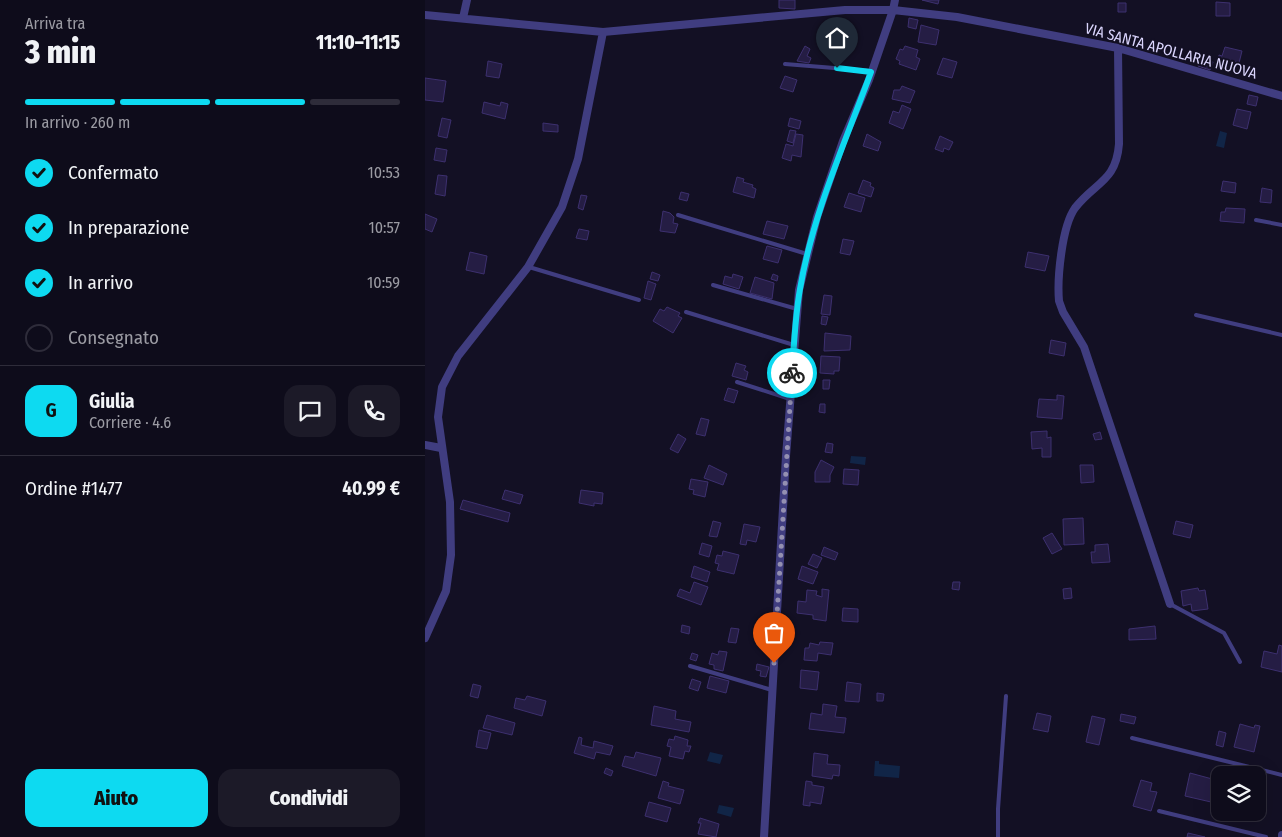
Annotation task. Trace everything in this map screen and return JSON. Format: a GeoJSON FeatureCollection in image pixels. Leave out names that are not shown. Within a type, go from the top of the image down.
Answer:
{"type":"FeatureCollection","features":[{"type":"Feature","properties":{"kind":"street"},"geometry":{"type":"LineString","coordinates":[[463,18],[467,0]]}},
{"type":"Feature","properties":{"kind":"street"},"geometry":{"type":"LineString","coordinates":[[764,837],[797,309],[807,254],[843,141],[871,72],[895,0]]}},
{"type":"Feature","properties":{"kind":"street","name":"VIA SANTA APOLLARIA NUOVA"},"geometry":{"type":"LineString","coordinates":[[425,15],[603,32],[835,10],[893,10],[957,17],[1118,48],[1282,96]]}},
{"type":"Feature","properties":{"kind":"street"},"geometry":{"type":"LineString","coordinates":[[425,638],[446,590],[451,555],[449,502],[438,417],[442,387],[457,356],[528,267],[552,228],[570,186],[603,32]]}},
{"type":"Feature","properties":{"kind":"street"},"geometry":{"type":"LineString","coordinates":[[1118,48],[1119,144],[1117,159],[1110,176],[1079,204],[1068,221],[1059,301],[1063,312],[1084,347],[1170,604]]}},
{"type":"Feature","properties":{"kind":"street"},"geometry":{"type":"LineString","coordinates":[[425,445],[441,448]]}},
{"type":"Feature","properties":{"kind":"lane"},"geometry":{"type":"LineString","coordinates":[[785,64],[871,72]]}},
{"type":"Feature","properties":{"kind":"lane"},"geometry":{"type":"LineString","coordinates":[[678,215],[807,254]]}},
{"type":"Feature","properties":{"kind":"lane"},"geometry":{"type":"LineString","coordinates":[[1256,220],[1282,225]]}},
{"type":"Feature","properties":{"kind":"lane"},"geometry":{"type":"LineString","coordinates":[[528,267],[639,300]]}},
{"type":"Feature","properties":{"kind":"lane"},"geometry":{"type":"LineString","coordinates":[[713,285],[797,309]]}},
{"type":"Feature","properties":{"kind":"lane"},"geometry":{"type":"LineString","coordinates":[[686,312],[794,345]]}},
{"type":"Feature","properties":{"kind":"lane"},"geometry":{"type":"LineString","coordinates":[[1196,315],[1282,335]]}},
{"type":"Feature","properties":{"kind":"lane"},"geometry":{"type":"LineString","coordinates":[[737,382],[790,399]]}},
{"type":"Feature","properties":{"kind":"lane"},"geometry":{"type":"LineString","coordinates":[[1170,604],[1224,633],[1240,662]]}},
{"type":"Feature","properties":{"kind":"lane"},"geometry":{"type":"LineString","coordinates":[[690,666],[772,690]]}},
{"type":"Feature","properties":{"kind":"lane"},"geometry":{"type":"LineString","coordinates":[[998,837],[1005,696]]}},
{"type":"Feature","properties":{"kind":"lane"},"geometry":{"type":"LineString","coordinates":[[1132,738],[1282,775]]}},
{"type":"Feature","properties":{"kind":"lane"},"geometry":{"type":"LineString","coordinates":[[1159,811],[1266,837]]}},
{"type":"Feature","properties":{"kind":"water"},"geometry":{"type":"Polygon","coordinates":[[[1220,131],[1227,133],[1224,148],[1216,146],[1220,131]]]}},
{"type":"Feature","properties":{"kind":"water"},"geometry":{"type":"Polygon","coordinates":[[[851,456],[866,457],[865,465],[850,463],[851,456]]]}},
{"type":"Feature","properties":{"kind":"water"},"geometry":{"type":"Polygon","coordinates":[[[710,752],[723,755],[720,764],[707,761],[710,752]]]}},
{"type":"Feature","properties":{"kind":"water"},"geometry":{"type":"Polygon","coordinates":[[[875,761],[879,761],[879,764],[900,766],[899,778],[874,776],[875,761]]]}},
{"type":"Feature","properties":{"kind":"water"},"geometry":{"type":"Polygon","coordinates":[[[719,805],[734,808],[731,817],[717,813],[719,805]]]}},
{"type":"Feature","properties":{"kind":"building"},"geometry":{"type":"Polygon","coordinates":[[[779,0],[795,0],[795,9],[779,8],[779,0]]]}},
{"type":"Feature","properties":{"kind":"building"},"geometry":{"type":"Polygon","coordinates":[[[922,0],[939,0],[938,4],[922,0]]]}},
{"type":"Feature","properties":{"kind":"building"},"geometry":{"type":"Polygon","coordinates":[[[1216,2],[1230,3],[1230,16],[1216,16],[1216,2]]]}},
{"type":"Feature","properties":{"kind":"building"},"geometry":{"type":"Polygon","coordinates":[[[1118,3],[1126,3],[1126,12],[1118,12],[1118,3]]]}},
{"type":"Feature","properties":{"kind":"building"},"geometry":{"type":"Polygon","coordinates":[[[909,18],[918,20],[916,29],[908,27],[909,18]]]}},
{"type":"Feature","properties":{"kind":"building"},"geometry":{"type":"Polygon","coordinates":[[[921,25],[939,30],[936,45],[918,42],[921,25]]]}},
{"type":"Feature","properties":{"kind":"building"},"geometry":{"type":"Polygon","coordinates":[[[805,46],[810,49],[807,56],[811,58],[809,63],[797,61],[805,46]]]}},
{"type":"Feature","properties":{"kind":"building"},"geometry":{"type":"Polygon","coordinates":[[[905,46],[918,50],[916,57],[920,59],[916,70],[899,64],[900,61],[896,59],[900,49],[903,50],[905,46]]]}},
{"type":"Feature","properties":{"kind":"building"},"geometry":{"type":"Polygon","coordinates":[[[1225,47],[1242,51],[1239,63],[1235,62],[1234,71],[1217,67],[1219,55],[1222,56],[1225,47]]]}},
{"type":"Feature","properties":{"kind":"building"},"geometry":{"type":"Polygon","coordinates":[[[943,58],[957,62],[952,78],[937,74],[943,58]]]}},
{"type":"Feature","properties":{"kind":"building"},"geometry":{"type":"Polygon","coordinates":[[[1201,58],[1213,62],[1210,70],[1198,66],[1201,58]]]}},
{"type":"Feature","properties":{"kind":"building"},"geometry":{"type":"Polygon","coordinates":[[[488,61],[502,64],[499,78],[486,76],[488,61]]]}},
{"type":"Feature","properties":{"kind":"building"},"geometry":{"type":"Polygon","coordinates":[[[785,76],[797,80],[793,92],[780,88],[785,76]]]}},
{"type":"Feature","properties":{"kind":"building"},"geometry":{"type":"Polygon","coordinates":[[[425,78],[446,81],[443,102],[425,100],[425,78]]]}},
{"type":"Feature","properties":{"kind":"building"},"geometry":{"type":"Polygon","coordinates":[[[902,86],[915,91],[910,103],[892,99],[894,90],[900,90],[902,86]]]}},
{"type":"Feature","properties":{"kind":"building"},"geometry":{"type":"Polygon","coordinates":[[[1249,95],[1258,97],[1256,106],[1247,104],[1249,95]]]}},
{"type":"Feature","properties":{"kind":"building"},"geometry":{"type":"Polygon","coordinates":[[[484,102],[500,106],[501,102],[508,104],[505,119],[482,113],[484,102]]]}},
{"type":"Feature","properties":{"kind":"building"},"geometry":{"type":"Polygon","coordinates":[[[902,105],[911,109],[903,129],[889,123],[893,111],[899,113],[902,105]]]}},
{"type":"Feature","properties":{"kind":"building"},"geometry":{"type":"Polygon","coordinates":[[[1237,109],[1251,112],[1247,129],[1233,125],[1237,109]]]}},
{"type":"Feature","properties":{"kind":"building"},"geometry":{"type":"Polygon","coordinates":[[[442,118],[451,120],[447,138],[438,136],[442,118]]]}},
{"type":"Feature","properties":{"kind":"building"},"geometry":{"type":"Polygon","coordinates":[[[790,118],[801,121],[799,129],[788,126],[790,118]]]}},
{"type":"Feature","properties":{"kind":"building"},"geometry":{"type":"Polygon","coordinates":[[[543,123],[558,125],[558,132],[543,131],[543,123]]]}},
{"type":"Feature","properties":{"kind":"building"},"geometry":{"type":"Polygon","coordinates":[[[790,130],[796,131],[793,143],[787,141],[790,130]]]}},
{"type":"Feature","properties":{"kind":"building"},"geometry":{"type":"Polygon","coordinates":[[[796,134],[803,135],[801,157],[792,155],[791,161],[782,158],[786,144],[793,146],[796,134]]]}},
{"type":"Feature","properties":{"kind":"building"},"geometry":{"type":"Polygon","coordinates":[[[867,134],[881,142],[878,151],[863,146],[867,134]]]}},
{"type":"Feature","properties":{"kind":"building"},"geometry":{"type":"Polygon","coordinates":[[[940,136],[953,142],[949,150],[944,148],[943,152],[935,149],[940,136]]]}},
{"type":"Feature","properties":{"kind":"building"},"geometry":{"type":"Polygon","coordinates":[[[436,148],[447,150],[445,162],[434,160],[436,148]]]}},
{"type":"Feature","properties":{"kind":"building"},"geometry":{"type":"Polygon","coordinates":[[[438,175],[447,176],[445,196],[435,194],[438,175]]]}},
{"type":"Feature","properties":{"kind":"building"},"geometry":{"type":"Polygon","coordinates":[[[737,177],[744,179],[743,182],[753,185],[752,187],[756,189],[754,198],[733,192],[737,177]]]}},
{"type":"Feature","properties":{"kind":"building"},"geometry":{"type":"Polygon","coordinates":[[[863,180],[871,183],[870,186],[874,188],[871,197],[858,193],[863,180]]]}},
{"type":"Feature","properties":{"kind":"building"},"geometry":{"type":"Polygon","coordinates":[[[1223,181],[1236,183],[1235,193],[1221,191],[1223,181]]]}},
{"type":"Feature","properties":{"kind":"building"},"geometry":{"type":"Polygon","coordinates":[[[1262,188],[1272,190],[1271,203],[1260,202],[1262,188]]]}},
{"type":"Feature","properties":{"kind":"building"},"geometry":{"type":"Polygon","coordinates":[[[681,192],[689,194],[687,201],[679,199],[681,192]]]}},
{"type":"Feature","properties":{"kind":"building"},"geometry":{"type":"Polygon","coordinates":[[[849,193],[865,198],[861,212],[844,207],[849,193]]]}},
{"type":"Feature","properties":{"kind":"building"},"geometry":{"type":"Polygon","coordinates":[[[581,195],[587,196],[583,210],[578,208],[581,195]]]}},
{"type":"Feature","properties":{"kind":"building"},"geometry":{"type":"Polygon","coordinates":[[[1226,208],[1245,209],[1244,223],[1220,221],[1221,212],[1225,212],[1226,208]]]}},
{"type":"Feature","properties":{"kind":"building"},"geometry":{"type":"Polygon","coordinates":[[[663,211],[670,213],[674,217],[673,223],[678,224],[675,233],[660,231],[663,211]]]}},
{"type":"Feature","properties":{"kind":"building"},"geometry":{"type":"Polygon","coordinates":[[[425,214],[437,219],[432,232],[425,229],[425,214]]]}},
{"type":"Feature","properties":{"kind":"building"},"geometry":{"type":"Polygon","coordinates":[[[767,221],[788,226],[784,239],[763,234],[767,221]]]}},
{"type":"Feature","properties":{"kind":"building"},"geometry":{"type":"Polygon","coordinates":[[[579,229],[589,231],[587,240],[576,238],[579,229]]]}},
{"type":"Feature","properties":{"kind":"building"},"geometry":{"type":"Polygon","coordinates":[[[843,239],[854,241],[850,255],[840,253],[843,239]]]}},
{"type":"Feature","properties":{"kind":"building"},"geometry":{"type":"Polygon","coordinates":[[[767,246],[782,250],[778,263],[763,259],[767,246]]]}},
{"type":"Feature","properties":{"kind":"building"},"geometry":{"type":"Polygon","coordinates":[[[470,252],[487,256],[484,274],[466,270],[470,252]]]}},
{"type":"Feature","properties":{"kind":"building"},"geometry":{"type":"Polygon","coordinates":[[[1028,252],[1049,256],[1045,271],[1025,267],[1028,252]]]}},
{"type":"Feature","properties":{"kind":"building"},"geometry":{"type":"Polygon","coordinates":[[[652,272],[660,275],[658,281],[650,279],[652,272]]]}},
{"type":"Feature","properties":{"kind":"building"},"geometry":{"type":"Polygon","coordinates":[[[733,274],[743,277],[739,289],[723,284],[725,276],[732,278],[733,274]]]}},
{"type":"Feature","properties":{"kind":"building"},"geometry":{"type":"Polygon","coordinates":[[[773,274],[778,276],[777,281],[771,279],[773,274]]]}},
{"type":"Feature","properties":{"kind":"building"},"geometry":{"type":"Polygon","coordinates":[[[755,277],[774,283],[772,299],[750,293],[755,277]]]}},
{"type":"Feature","properties":{"kind":"building"},"geometry":{"type":"Polygon","coordinates":[[[648,281],[656,284],[651,300],[644,298],[648,281]]]}},
{"type":"Feature","properties":{"kind":"building"},"geometry":{"type":"Polygon","coordinates":[[[824,295],[832,296],[830,315],[821,314],[824,295]]]}},
{"type":"Feature","properties":{"kind":"building"},"geometry":{"type":"Polygon","coordinates":[[[667,307],[680,313],[678,316],[682,318],[673,333],[653,321],[660,309],[664,311],[667,307]]]}},
{"type":"Feature","properties":{"kind":"building"},"geometry":{"type":"Polygon","coordinates":[[[822,316],[828,317],[826,325],[821,324],[822,316]]]}},
{"type":"Feature","properties":{"kind":"building"},"geometry":{"type":"Polygon","coordinates":[[[825,333],[851,336],[850,350],[824,351],[825,333]]]}},
{"type":"Feature","properties":{"kind":"building"},"geometry":{"type":"Polygon","coordinates":[[[1051,340],[1066,343],[1064,356],[1049,353],[1051,340]]]}},
{"type":"Feature","properties":{"kind":"building"},"geometry":{"type":"Polygon","coordinates":[[[821,356],[840,357],[839,371],[834,371],[834,374],[820,373],[821,356]]]}},
{"type":"Feature","properties":{"kind":"building"},"geometry":{"type":"Polygon","coordinates":[[[736,363],[746,366],[744,370],[748,372],[746,380],[732,376],[736,363]]]}},
{"type":"Feature","properties":{"kind":"building"},"geometry":{"type":"Polygon","coordinates":[[[823,380],[830,380],[829,389],[823,389],[823,380]]]}},
{"type":"Feature","properties":{"kind":"building"},"geometry":{"type":"Polygon","coordinates":[[[728,388],[738,391],[734,403],[724,400],[728,388]]]}},
{"type":"Feature","properties":{"kind":"building"},"geometry":{"type":"Polygon","coordinates":[[[1057,395],[1064,396],[1062,419],[1037,417],[1039,399],[1057,400],[1057,395]]]}},
{"type":"Feature","properties":{"kind":"building"},"geometry":{"type":"Polygon","coordinates":[[[820,404],[825,404],[825,413],[819,412],[820,404]]]}},
{"type":"Feature","properties":{"kind":"building"},"geometry":{"type":"Polygon","coordinates":[[[701,418],[709,420],[705,436],[696,434],[701,418]]]}},
{"type":"Feature","properties":{"kind":"building"},"geometry":{"type":"Polygon","coordinates":[[[1047,431],[1047,438],[1051,437],[1051,457],[1042,457],[1042,448],[1032,449],[1031,432],[1047,431]]]}},
{"type":"Feature","properties":{"kind":"building"},"geometry":{"type":"Polygon","coordinates":[[[1100,432],[1102,439],[1095,440],[1093,434],[1100,432]]]}},
{"type":"Feature","properties":{"kind":"building"},"geometry":{"type":"Polygon","coordinates":[[[678,434],[686,439],[678,453],[670,449],[678,434]]]}},
{"type":"Feature","properties":{"kind":"building"},"geometry":{"type":"Polygon","coordinates":[[[827,443],[833,444],[832,453],[825,452],[827,443]]]}},
{"type":"Feature","properties":{"kind":"building"},"geometry":{"type":"Polygon","coordinates":[[[821,460],[834,467],[830,475],[830,482],[815,482],[815,472],[821,460]]]}},
{"type":"Feature","properties":{"kind":"building"},"geometry":{"type":"Polygon","coordinates":[[[709,465],[727,474],[723,485],[704,478],[709,465]]]}},
{"type":"Feature","properties":{"kind":"building"},"geometry":{"type":"Polygon","coordinates":[[[1080,465],[1093,465],[1094,482],[1081,483],[1080,465]]]}},
{"type":"Feature","properties":{"kind":"building"},"geometry":{"type":"Polygon","coordinates":[[[844,469],[859,470],[858,485],[843,484],[844,469]]]}},
{"type":"Feature","properties":{"kind":"building"},"geometry":{"type":"Polygon","coordinates":[[[691,479],[708,482],[705,497],[693,494],[694,490],[689,489],[691,479]]]}},
{"type":"Feature","properties":{"kind":"building"},"geometry":{"type":"Polygon","coordinates":[[[505,490],[523,495],[520,504],[502,499],[505,490]]]}},
{"type":"Feature","properties":{"kind":"building"},"geometry":{"type":"Polygon","coordinates":[[[581,490],[603,493],[602,504],[594,503],[594,506],[579,503],[581,490]]]}},
{"type":"Feature","properties":{"kind":"building"},"geometry":{"type":"Polygon","coordinates":[[[463,500],[510,513],[508,522],[460,509],[463,500]]]}},
{"type":"Feature","properties":{"kind":"building"},"geometry":{"type":"Polygon","coordinates":[[[1083,518],[1084,544],[1064,545],[1063,519],[1083,518]]]}},
{"type":"Feature","properties":{"kind":"building"},"geometry":{"type":"Polygon","coordinates":[[[713,521],[721,523],[717,537],[709,536],[713,521]]]}},
{"type":"Feature","properties":{"kind":"building"},"geometry":{"type":"Polygon","coordinates":[[[1176,521],[1193,525],[1190,538],[1173,534],[1176,521]]]}},
{"type":"Feature","properties":{"kind":"building"},"geometry":{"type":"Polygon","coordinates":[[[744,524],[760,527],[756,542],[747,540],[746,545],[740,544],[744,524]]]}},
{"type":"Feature","properties":{"kind":"building"},"geometry":{"type":"Polygon","coordinates":[[[1052,533],[1062,549],[1052,554],[1043,538],[1052,533]]]}},
{"type":"Feature","properties":{"kind":"building"},"geometry":{"type":"Polygon","coordinates":[[[702,543],[712,546],[709,557],[699,554],[702,543]]]}},
{"type":"Feature","properties":{"kind":"building"},"geometry":{"type":"Polygon","coordinates":[[[1108,544],[1110,562],[1092,563],[1091,552],[1095,552],[1095,545],[1108,544]]]}},
{"type":"Feature","properties":{"kind":"building"},"geometry":{"type":"Polygon","coordinates":[[[824,547],[838,553],[835,560],[821,555],[824,547]]]}},
{"type":"Feature","properties":{"kind":"building"},"geometry":{"type":"Polygon","coordinates":[[[723,551],[739,555],[734,574],[717,570],[719,564],[715,563],[717,555],[722,556],[723,551]]]}},
{"type":"Feature","properties":{"kind":"building"},"geometry":{"type":"Polygon","coordinates":[[[813,554],[822,558],[817,568],[808,564],[813,554]]]}},
{"type":"Feature","properties":{"kind":"building"},"geometry":{"type":"Polygon","coordinates":[[[694,566],[710,572],[707,582],[691,577],[694,566]]]}},
{"type":"Feature","properties":{"kind":"building"},"geometry":{"type":"Polygon","coordinates":[[[802,566],[818,572],[813,584],[798,579],[802,566]]]}},
{"type":"Feature","properties":{"kind":"building"},"geometry":{"type":"Polygon","coordinates":[[[694,582],[708,587],[701,605],[677,596],[680,589],[690,593],[694,582]]]}},
{"type":"Feature","properties":{"kind":"building"},"geometry":{"type":"Polygon","coordinates":[[[953,582],[960,582],[959,590],[952,589],[953,582]]]}},
{"type":"Feature","properties":{"kind":"building"},"geometry":{"type":"Polygon","coordinates":[[[1071,588],[1072,598],[1064,599],[1063,589],[1071,588]]]}},
{"type":"Feature","properties":{"kind":"building"},"geometry":{"type":"Polygon","coordinates":[[[1198,588],[1199,591],[1205,590],[1208,609],[1192,611],[1191,604],[1183,606],[1181,591],[1198,588]]]}},
{"type":"Feature","properties":{"kind":"building"},"geometry":{"type":"Polygon","coordinates":[[[822,589],[829,590],[826,621],[813,619],[813,615],[797,613],[798,601],[806,602],[807,590],[817,591],[816,595],[822,597],[822,589]]]}},
{"type":"Feature","properties":{"kind":"building"},"geometry":{"type":"Polygon","coordinates":[[[843,608],[858,609],[858,622],[842,621],[843,608]]]}},
{"type":"Feature","properties":{"kind":"building"},"geometry":{"type":"Polygon","coordinates":[[[682,625],[690,627],[689,634],[681,632],[682,625]]]}},
{"type":"Feature","properties":{"kind":"building"},"geometry":{"type":"Polygon","coordinates":[[[1155,626],[1156,639],[1129,640],[1129,629],[1155,626]]]}},
{"type":"Feature","properties":{"kind":"building"},"geometry":{"type":"Polygon","coordinates":[[[731,628],[739,629],[736,643],[728,642],[731,628]]]}},
{"type":"Feature","properties":{"kind":"building"},"geometry":{"type":"Polygon","coordinates":[[[820,642],[833,643],[831,655],[818,653],[817,661],[804,660],[805,648],[809,648],[810,643],[819,645],[820,642]]]}},
{"type":"Feature","properties":{"kind":"building"},"geometry":{"type":"Polygon","coordinates":[[[1279,645],[1282,646],[1282,672],[1261,667],[1264,651],[1277,654],[1279,645]]]}},
{"type":"Feature","properties":{"kind":"building"},"geometry":{"type":"Polygon","coordinates":[[[719,651],[727,652],[723,671],[714,669],[714,665],[709,664],[712,653],[718,655],[719,651]]]}},
{"type":"Feature","properties":{"kind":"building"},"geometry":{"type":"Polygon","coordinates":[[[692,653],[698,655],[696,661],[690,659],[692,653]]]}},
{"type":"Feature","properties":{"kind":"building"},"geometry":{"type":"Polygon","coordinates":[[[757,664],[769,667],[766,677],[760,676],[761,671],[756,670],[757,664]]]}},
{"type":"Feature","properties":{"kind":"building"},"geometry":{"type":"Polygon","coordinates":[[[801,670],[819,672],[817,690],[800,688],[801,670]]]}},
{"type":"Feature","properties":{"kind":"building"},"geometry":{"type":"Polygon","coordinates":[[[710,676],[729,681],[726,693],[707,688],[710,676]]]}},
{"type":"Feature","properties":{"kind":"building"},"geometry":{"type":"Polygon","coordinates":[[[692,679],[701,682],[698,691],[689,688],[692,679]]]}},
{"type":"Feature","properties":{"kind":"building"},"geometry":{"type":"Polygon","coordinates":[[[847,682],[861,684],[859,702],[845,701],[847,682]]]}},
{"type":"Feature","properties":{"kind":"building"},"geometry":{"type":"Polygon","coordinates":[[[473,684],[481,686],[478,698],[470,696],[473,684]]]}},
{"type":"Feature","properties":{"kind":"building"},"geometry":{"type":"Polygon","coordinates":[[[877,693],[884,694],[883,701],[877,701],[877,693]]]}},
{"type":"Feature","properties":{"kind":"building"},"geometry":{"type":"Polygon","coordinates":[[[527,696],[546,701],[542,716],[514,708],[516,698],[525,700],[527,696]]]}},
{"type":"Feature","properties":{"kind":"building"},"geometry":{"type":"Polygon","coordinates":[[[823,704],[837,706],[835,717],[846,718],[844,733],[809,729],[811,713],[822,715],[823,704]]]}},
{"type":"Feature","properties":{"kind":"building"},"geometry":{"type":"Polygon","coordinates":[[[654,706],[676,711],[675,719],[691,722],[689,732],[651,725],[654,706]]]}},
{"type":"Feature","properties":{"kind":"building"},"geometry":{"type":"Polygon","coordinates":[[[1037,713],[1051,716],[1048,732],[1033,729],[1037,713]]]}},
{"type":"Feature","properties":{"kind":"building"},"geometry":{"type":"Polygon","coordinates":[[[1121,714],[1136,717],[1134,724],[1120,721],[1121,714]]]}},
{"type":"Feature","properties":{"kind":"building"},"geometry":{"type":"Polygon","coordinates":[[[487,715],[515,723],[512,735],[483,728],[487,715]]]}},
{"type":"Feature","properties":{"kind":"building"},"geometry":{"type":"Polygon","coordinates":[[[1092,716],[1105,719],[1099,745],[1086,742],[1092,716]]]}},
{"type":"Feature","properties":{"kind":"building"},"geometry":{"type":"Polygon","coordinates":[[[1240,724],[1254,728],[1255,725],[1260,726],[1254,752],[1234,747],[1240,724]]]}},
{"type":"Feature","properties":{"kind":"building"},"geometry":{"type":"Polygon","coordinates":[[[479,730],[491,733],[487,749],[476,747],[479,730]]]}},
{"type":"Feature","properties":{"kind":"building"},"geometry":{"type":"Polygon","coordinates":[[[1219,731],[1226,733],[1223,747],[1216,745],[1219,731]]]}},
{"type":"Feature","properties":{"kind":"building"},"geometry":{"type":"Polygon","coordinates":[[[675,736],[688,740],[687,746],[691,746],[689,752],[685,751],[683,759],[669,756],[671,747],[667,746],[669,739],[674,740],[675,736]]]}},
{"type":"Feature","properties":{"kind":"building"},"geometry":{"type":"Polygon","coordinates":[[[579,737],[582,738],[581,745],[593,748],[594,741],[613,746],[610,755],[596,752],[594,759],[574,753],[579,737]]]}},
{"type":"Feature","properties":{"kind":"building"},"geometry":{"type":"Polygon","coordinates":[[[636,752],[661,758],[656,776],[622,766],[625,756],[634,758],[636,752]]]}},
{"type":"Feature","properties":{"kind":"building"},"geometry":{"type":"Polygon","coordinates":[[[814,753],[828,755],[827,764],[840,765],[839,776],[833,775],[832,779],[812,776],[814,753]]]}},
{"type":"Feature","properties":{"kind":"building"},"geometry":{"type":"Polygon","coordinates":[[[606,768],[613,771],[611,776],[604,773],[606,768]]]}},
{"type":"Feature","properties":{"kind":"building"},"geometry":{"type":"Polygon","coordinates":[[[1190,773],[1211,779],[1211,802],[1185,796],[1190,773]]]}},
{"type":"Feature","properties":{"kind":"building"},"geometry":{"type":"Polygon","coordinates":[[[1141,780],[1152,783],[1150,791],[1157,792],[1151,811],[1133,806],[1141,780]]]}},
{"type":"Feature","properties":{"kind":"building"},"geometry":{"type":"Polygon","coordinates":[[[663,781],[669,783],[668,786],[684,790],[680,804],[658,798],[663,781]]]}},
{"type":"Feature","properties":{"kind":"building"},"geometry":{"type":"Polygon","coordinates":[[[806,781],[812,782],[812,785],[824,787],[821,804],[810,802],[810,806],[803,805],[806,781]]]}},
{"type":"Feature","properties":{"kind":"building"},"geometry":{"type":"Polygon","coordinates":[[[649,802],[671,808],[667,822],[645,816],[649,802]]]}},
{"type":"Feature","properties":{"kind":"building"},"geometry":{"type":"Polygon","coordinates":[[[700,818],[719,824],[716,837],[698,834],[701,823],[698,823],[700,818]]]}},
{"type":"Feature","properties":{"kind":"building"},"geometry":{"type":"Polygon","coordinates":[[[1188,833],[1205,837],[1187,837],[1188,833]]]}},
{"type":"Feature","properties":{"kind":"way so far"},"geometry":{"type":"LineString","coordinates":[[774,663],[792,373]]}},
{"type":"Feature","properties":{"kind":"route"},"geometry":{"type":"LineString","coordinates":[[792,373],[799,290],[807,254],[817,217],[843,141],[871,72],[837,68]]}}]}
